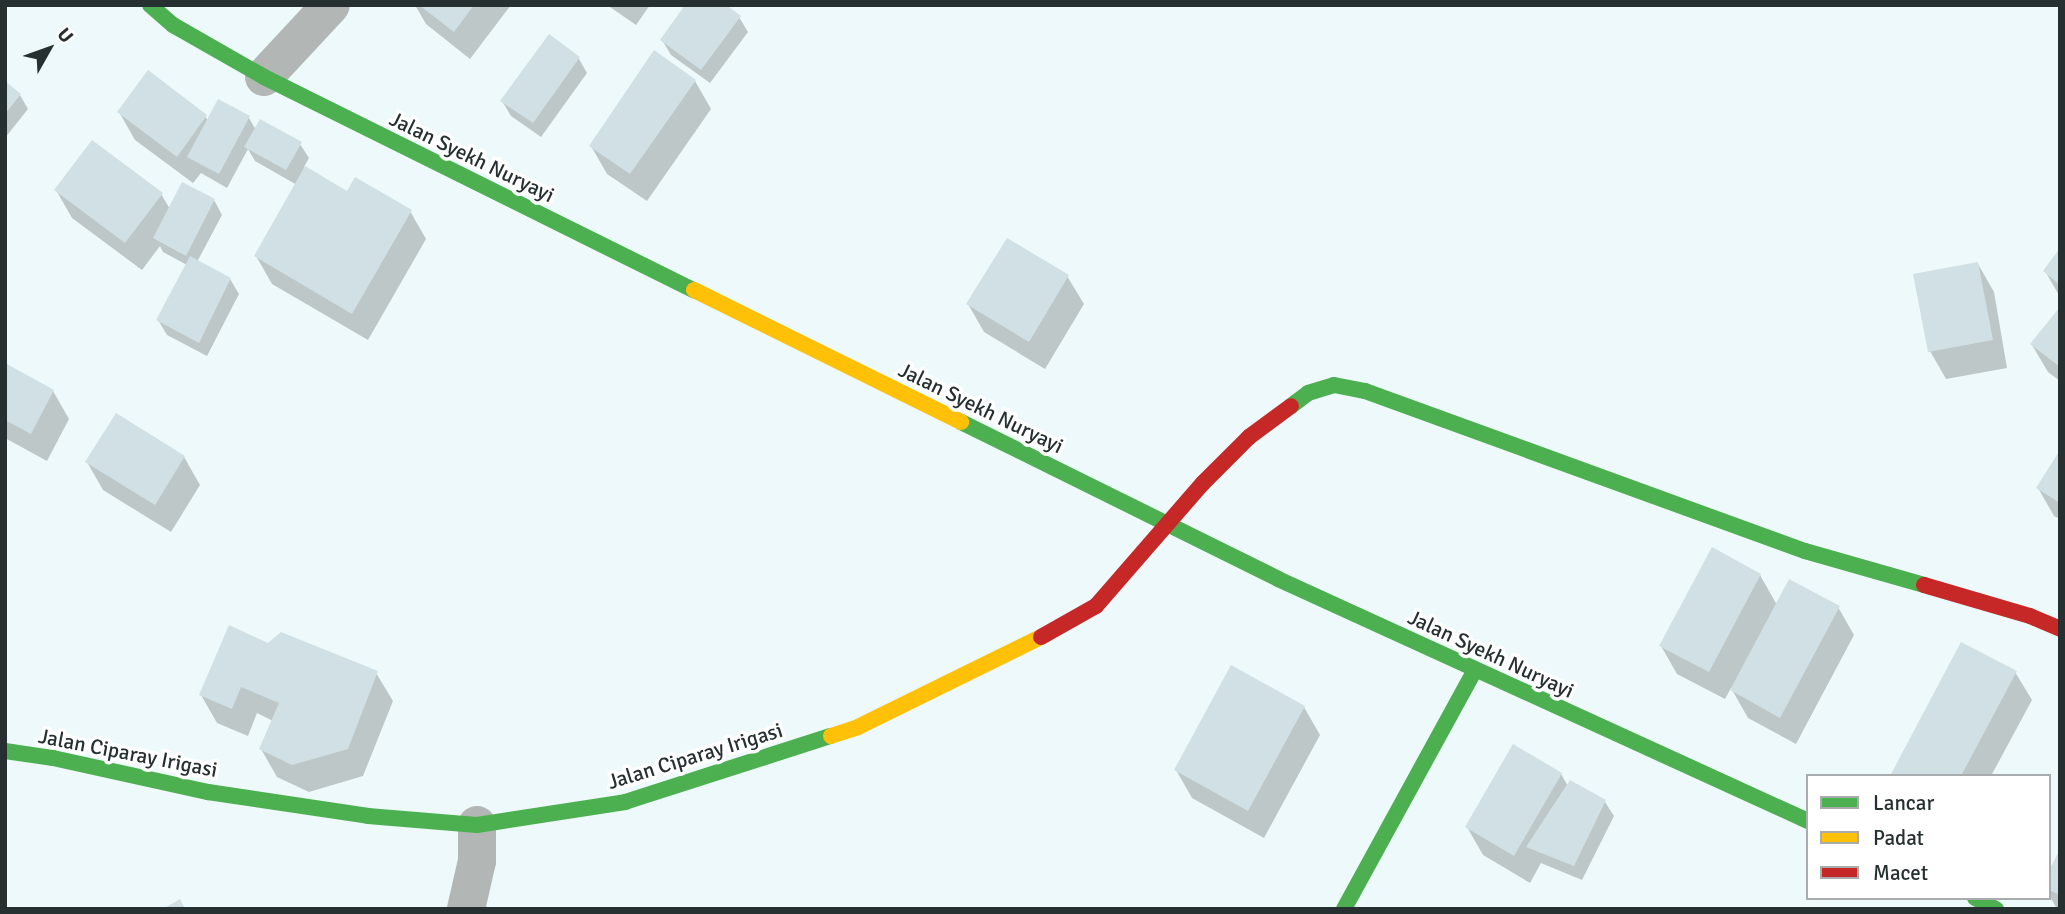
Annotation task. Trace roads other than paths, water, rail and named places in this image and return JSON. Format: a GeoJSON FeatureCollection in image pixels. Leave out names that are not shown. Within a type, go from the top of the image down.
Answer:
{"type":"FeatureCollection","features":[{"type":"Feature","properties":{"kind":"street","name":"Jalan Syekh Nuryayi"},"geometry":{"type":"LineString","coordinates":[[150,5],[173,25],[264,77],[1278,579],[1806,820]]}},
{"type":"Feature","properties":{"kind":"street"},"geometry":{"type":"LineString","coordinates":[[264,77],[331,5]]}},
{"type":"Feature","properties":{"kind":"street","name":"Jalan Ciparay Irigasi"},"geometry":{"type":"LineString","coordinates":[[5,751],[234,796],[368,816],[477,843],[625,802],[858,727],[1072,622],[1096,606],[1211,474],[1276,414],[1308,393],[1334,385],[1365,391],[1805,551],[2030,617],[2060,629]]}},
{"type":"Feature","properties":{"kind":"street"},"geometry":{"type":"LineString","coordinates":[[1344,909],[1475,670]]}},
{"type":"Feature","properties":{"kind":"street"},"geometry":{"type":"LineString","coordinates":[[466,909],[477,843]]}},
{"type":"Feature","properties":{"kind":"street"},"geometry":{"type":"LineString","coordinates":[[1980,900],[1996,909]]}}]}
